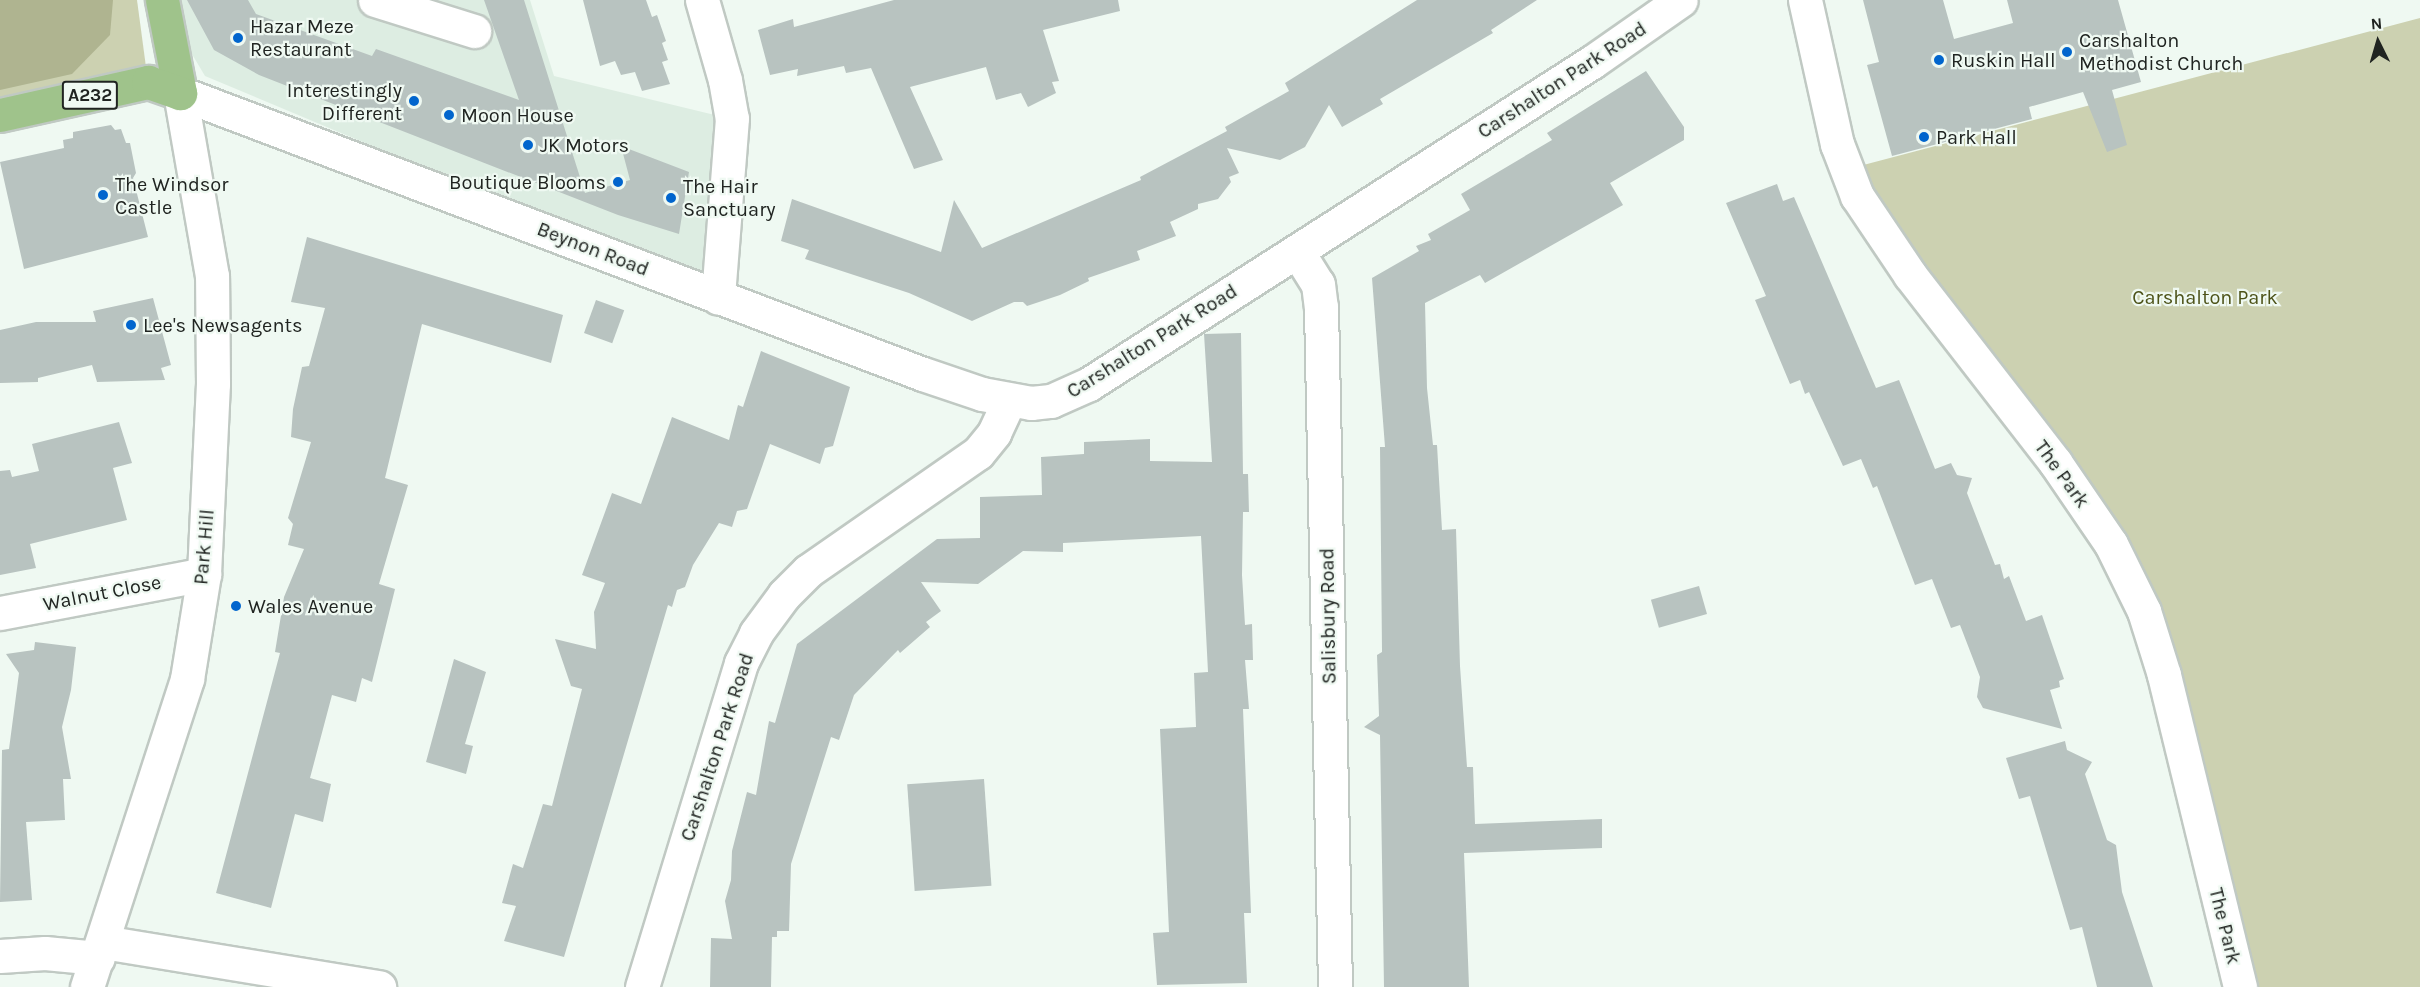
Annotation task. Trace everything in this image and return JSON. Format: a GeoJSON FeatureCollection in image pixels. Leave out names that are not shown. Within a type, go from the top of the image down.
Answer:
{"type":"FeatureCollection","features":[{"type":"Feature","properties":{"kind":"highway"},"geometry":{"type":"LineString","coordinates":[[162,0],[180,93]]}},
{"type":"Feature","properties":{"kind":"highway","name":"A232"},"geometry":{"type":"LineString","coordinates":[[0,115],[148,82],[180,93]]}},
{"type":"Feature","properties":{"kind":"street"},"geometry":{"type":"LineString","coordinates":[[375,0],[474,31]]}},
{"type":"Feature","properties":{"kind":"street"},"geometry":{"type":"LineString","coordinates":[[702,0],[725,80],[732,118],[718,297]]}},
{"type":"Feature","properties":{"kind":"street","name":"Carshalton Park Road"},"geometry":{"type":"LineString","coordinates":[[642,987],[741,663],[756,633],[784,596],[808,572],[978,453],[994,433],[1009,401],[1050,401],[1089,384],[1681,0]]}},
{"type":"Feature","properties":{"kind":"street","name":"The Park"},"geometry":{"type":"LineString","coordinates":[[1805,0],[1837,144],[1857,196],[1910,275],[2055,462],[2111,544],[2144,612],[2164,675],[2240,987]]}},
{"type":"Feature","properties":{"kind":"street","name":"Beynon Road"},"geometry":{"type":"LineString","coordinates":[[180,93],[950,384],[1009,401]]}},
{"type":"Feature","properties":{"kind":"street","name":"Park Hill"},"geometry":{"type":"LineString","coordinates":[[96,962],[187,678],[204,573],[213,384],[212,276],[180,93]]}},
{"type":"Feature","properties":{"kind":"street","name":"Salisbury Road"},"geometry":{"type":"LineString","coordinates":[[1297,251],[1318,285],[1321,307],[1335,987]]}},
{"type":"Feature","properties":{"kind":"street","name":"Walnut Close"},"geometry":{"type":"LineString","coordinates":[[0,614],[204,573]]}},
{"type":"Feature","properties":{"kind":"street"},"geometry":{"type":"LineString","coordinates":[[0,956],[45,952],[96,962],[379,987]]}},
{"type":"Feature","properties":{"kind":"shaded area"},"geometry":{"type":"Polygon","coordinates":[[[174,0],[530,0],[554,76],[723,117],[710,278],[575,231],[205,76],[180,34],[174,0]]]}},
{"type":"Feature","properties":{"kind":"green space"},"geometry":{"type":"Polygon","coordinates":[[[0,0],[137,0],[148,82],[0,109],[0,0]]]}},
{"type":"Feature","properties":{"kind":"green space"},"geometry":{"type":"Polygon","coordinates":[[[0,0],[113,0],[110,35],[72,74],[0,90],[0,0]]]}},
{"type":"Feature","properties":{"kind":"green space","name":"Carshalton Park"},"geometry":{"type":"Polygon","coordinates":[[[2420,18],[2420,987],[2246,987],[2152,608],[1852,168],[2420,18]]]}},
{"type":"Feature","properties":{"kind":"building"},"geometry":{"type":"Polygon","coordinates":[[[187,0],[248,0],[256,14],[372,56],[376,49],[519,100],[484,0],[524,0],[585,193],[630,180],[621,146],[689,172],[679,234],[618,215],[259,75],[214,50],[187,0]]]}},
{"type":"Feature","properties":{"kind":"building"},"geometry":{"type":"Polygon","coordinates":[[[583,0],[646,0],[652,17],[657,15],[666,41],[662,43],[668,60],[662,62],[670,84],[642,91],[635,72],[621,75],[615,61],[600,66],[583,0]]]}},
{"type":"Feature","properties":{"kind":"building"},"geometry":{"type":"Polygon","coordinates":[[[894,0],[1118,0],[1120,11],[1043,30],[1059,81],[1052,82],[1056,93],[1028,107],[1021,93],[996,100],[986,67],[910,87],[943,160],[914,169],[871,68],[846,73],[844,66],[797,76],[798,69],[770,75],[758,30],[793,19],[794,27],[894,0]]]}},
{"type":"Feature","properties":{"kind":"building"},"geometry":{"type":"Polygon","coordinates":[[[1417,0],[1537,0],[1491,30],[1493,33],[1380,99],[1383,104],[1342,127],[1329,105],[1305,147],[1280,160],[1227,148],[1239,173],[1229,177],[1231,182],[1218,199],[1198,204],[1198,209],[1170,222],[1176,236],[1137,251],[1140,260],[1088,278],[1089,281],[1060,295],[1027,306],[1023,302],[1014,302],[972,321],[909,293],[805,259],[809,250],[781,241],[792,199],[941,252],[954,200],[982,248],[1141,180],[1140,177],[1227,131],[1225,127],[1289,91],[1285,83],[1417,0]]]}},
{"type":"Feature","properties":{"kind":"building"},"geometry":{"type":"Polygon","coordinates":[[[1863,0],[1943,0],[1954,39],[2013,23],[2007,0],[2118,0],[2141,82],[2112,90],[2127,145],[2107,152],[2083,92],[2029,107],[2032,119],[1892,156],[1867,65],[1879,62],[1863,0]]]}},
{"type":"Feature","properties":{"kind":"building"},"geometry":{"type":"Polygon","coordinates":[[[1646,71],[1684,127],[1684,140],[1610,183],[1623,205],[1485,283],[1480,275],[1425,303],[1427,388],[1433,445],[1437,445],[1442,530],[1456,529],[1460,666],[1467,767],[1473,767],[1475,824],[1602,819],[1602,848],[1464,853],[1469,987],[1384,987],[1380,735],[1364,727],[1379,716],[1377,655],[1382,652],[1380,447],[1385,447],[1372,278],[1419,251],[1416,246],[1431,240],[1428,234],[1470,210],[1461,194],[1552,140],[1547,133],[1646,71]]]}},
{"type":"Feature","properties":{"kind":"building","name":"The Windsor Castle"},"geometry":{"type":"Polygon","coordinates":[[[111,125],[115,130],[121,129],[126,143],[130,143],[136,173],[133,178],[148,237],[24,269],[0,162],[64,148],[63,140],[73,138],[73,132],[111,125]]]}},
{"type":"Feature","properties":{"kind":"building"},"geometry":{"type":"Polygon","coordinates":[[[1777,184],[1783,201],[1794,197],[1876,388],[1899,380],[1935,469],[1951,463],[1957,475],[1972,478],[1967,493],[1995,565],[2000,564],[2004,579],[2009,576],[2026,621],[2042,615],[2064,679],[2059,681],[2060,687],[2050,690],[2062,729],[1983,708],[1977,697],[1980,677],[1960,625],[1951,628],[1932,579],[1915,585],[1877,486],[1873,488],[1861,459],[1843,466],[1809,392],[1805,394],[1800,380],[1790,384],[1755,300],[1766,296],[1726,203],[1777,184]]]}},
{"type":"Feature","properties":{"kind":"building"},"geometry":{"type":"Polygon","coordinates":[[[307,237],[563,315],[551,363],[422,324],[385,478],[408,485],[379,584],[395,589],[372,682],[362,678],[356,702],[332,695],[310,778],[331,784],[323,822],[295,814],[271,908],[216,893],[280,653],[275,652],[284,597],[304,549],[288,545],[293,524],[288,518],[311,442],[291,437],[293,409],[302,367],[309,366],[325,308],[291,302],[307,237]]]}},
{"type":"Feature","properties":{"kind":"building"},"geometry":{"type":"Polygon","coordinates":[[[153,298],[171,365],[161,368],[165,380],[97,382],[92,365],[38,378],[38,382],[0,383],[0,330],[36,322],[96,322],[93,311],[153,298]]]}},
{"type":"Feature","properties":{"kind":"building"},"geometry":{"type":"Polygon","coordinates":[[[596,300],[624,310],[612,343],[584,333],[596,300]]]}},
{"type":"Feature","properties":{"kind":"building"},"geometry":{"type":"Polygon","coordinates":[[[1241,333],[1243,474],[1248,474],[1249,512],[1243,512],[1242,575],[1245,625],[1252,624],[1253,660],[1245,660],[1249,709],[1243,709],[1251,913],[1244,913],[1247,983],[1157,985],[1153,933],[1169,932],[1160,729],[1196,727],[1194,673],[1208,672],[1201,536],[1063,543],[1063,552],[1023,551],[978,584],[921,582],[941,611],[926,622],[930,627],[900,653],[898,650],[854,695],[839,740],[831,737],[791,864],[789,931],[777,931],[777,937],[772,937],[771,987],[710,987],[711,938],[732,939],[725,901],[731,880],[732,851],[747,792],[756,795],[769,721],[775,723],[797,644],[937,539],[980,538],[980,497],[1042,495],[1041,457],[1084,454],[1084,442],[1150,439],[1150,461],[1212,462],[1204,334],[1241,333]]]}},
{"type":"Feature","properties":{"kind":"building"},"geometry":{"type":"Polygon","coordinates":[[[761,351],[850,387],[833,446],[825,448],[820,464],[770,444],[747,509],[737,511],[732,527],[719,523],[693,565],[685,587],[677,590],[672,607],[668,605],[564,957],[504,941],[516,906],[502,903],[513,864],[523,868],[543,804],[552,806],[582,689],[571,686],[555,639],[596,649],[594,612],[605,583],[582,575],[612,493],[641,504],[672,417],[729,440],[738,405],[743,407],[761,351]]]}},
{"type":"Feature","properties":{"kind":"building"},"geometry":{"type":"Polygon","coordinates":[[[119,422],[132,463],[113,468],[127,520],[30,544],[36,568],[0,575],[0,471],[10,470],[12,477],[39,471],[32,444],[119,422]]]}},
{"type":"Feature","properties":{"kind":"building"},"geometry":{"type":"Polygon","coordinates":[[[1699,586],[1707,614],[1659,628],[1651,600],[1699,586]]]}},
{"type":"Feature","properties":{"kind":"building"},"geometry":{"type":"Polygon","coordinates":[[[35,642],[76,647],[71,690],[62,727],[71,779],[63,779],[65,820],[26,822],[32,900],[0,902],[2,750],[9,749],[19,673],[6,654],[34,650],[35,642]]]}},
{"type":"Feature","properties":{"kind":"building"},"geometry":{"type":"Polygon","coordinates":[[[454,659],[486,672],[465,744],[473,746],[466,774],[426,762],[454,659]]]}},
{"type":"Feature","properties":{"kind":"building"},"geometry":{"type":"Polygon","coordinates":[[[2065,741],[2067,750],[2092,762],[2085,774],[2107,840],[2116,845],[2122,892],[2153,987],[2097,987],[2082,927],[2070,930],[2030,796],[2019,799],[2006,758],[2065,741]]]}},
{"type":"Feature","properties":{"kind":"building"},"geometry":{"type":"Polygon","coordinates":[[[984,779],[991,886],[915,891],[907,784],[984,779]]]}},
{"type":"Feature","properties":{"kind":"place","name":"Hazar Meze Restaurant"},"geometry":{"type":"Point","coordinates":[238,38]}},
{"type":"Feature","properties":{"kind":"place","name":"Carshalton Methodist Church"},"geometry":{"type":"Point","coordinates":[2067,52]}},
{"type":"Feature","properties":{"kind":"place","name":"Ruskin Hall"},"geometry":{"type":"Point","coordinates":[1939,60]}},
{"type":"Feature","properties":{"kind":"place","name":"Interestingly Different"},"geometry":{"type":"Point","coordinates":[414,101]}},
{"type":"Feature","properties":{"kind":"place","name":"Moon House"},"geometry":{"type":"Point","coordinates":[449,115]}},
{"type":"Feature","properties":{"kind":"place","name":"Park Hall"},"geometry":{"type":"Point","coordinates":[1924,137]}},
{"type":"Feature","properties":{"kind":"place","name":"JK Motors"},"geometry":{"type":"Point","coordinates":[528,145]}},
{"type":"Feature","properties":{"kind":"place","name":"Boutique Blooms"},"geometry":{"type":"Point","coordinates":[618,182]}},
{"type":"Feature","properties":{"kind":"place","name":"The Windsor Castle"},"geometry":{"type":"Point","coordinates":[103,195]}},
{"type":"Feature","properties":{"kind":"place","name":"The Hair Sanctuary"},"geometry":{"type":"Point","coordinates":[671,198]}},
{"type":"Feature","properties":{"kind":"place","name":"Lee's Newsagents"},"geometry":{"type":"Point","coordinates":[131,325]}},
{"type":"Feature","properties":{"kind":"place","name":"Wales Avenue"},"geometry":{"type":"Point","coordinates":[236,606]}}]}
